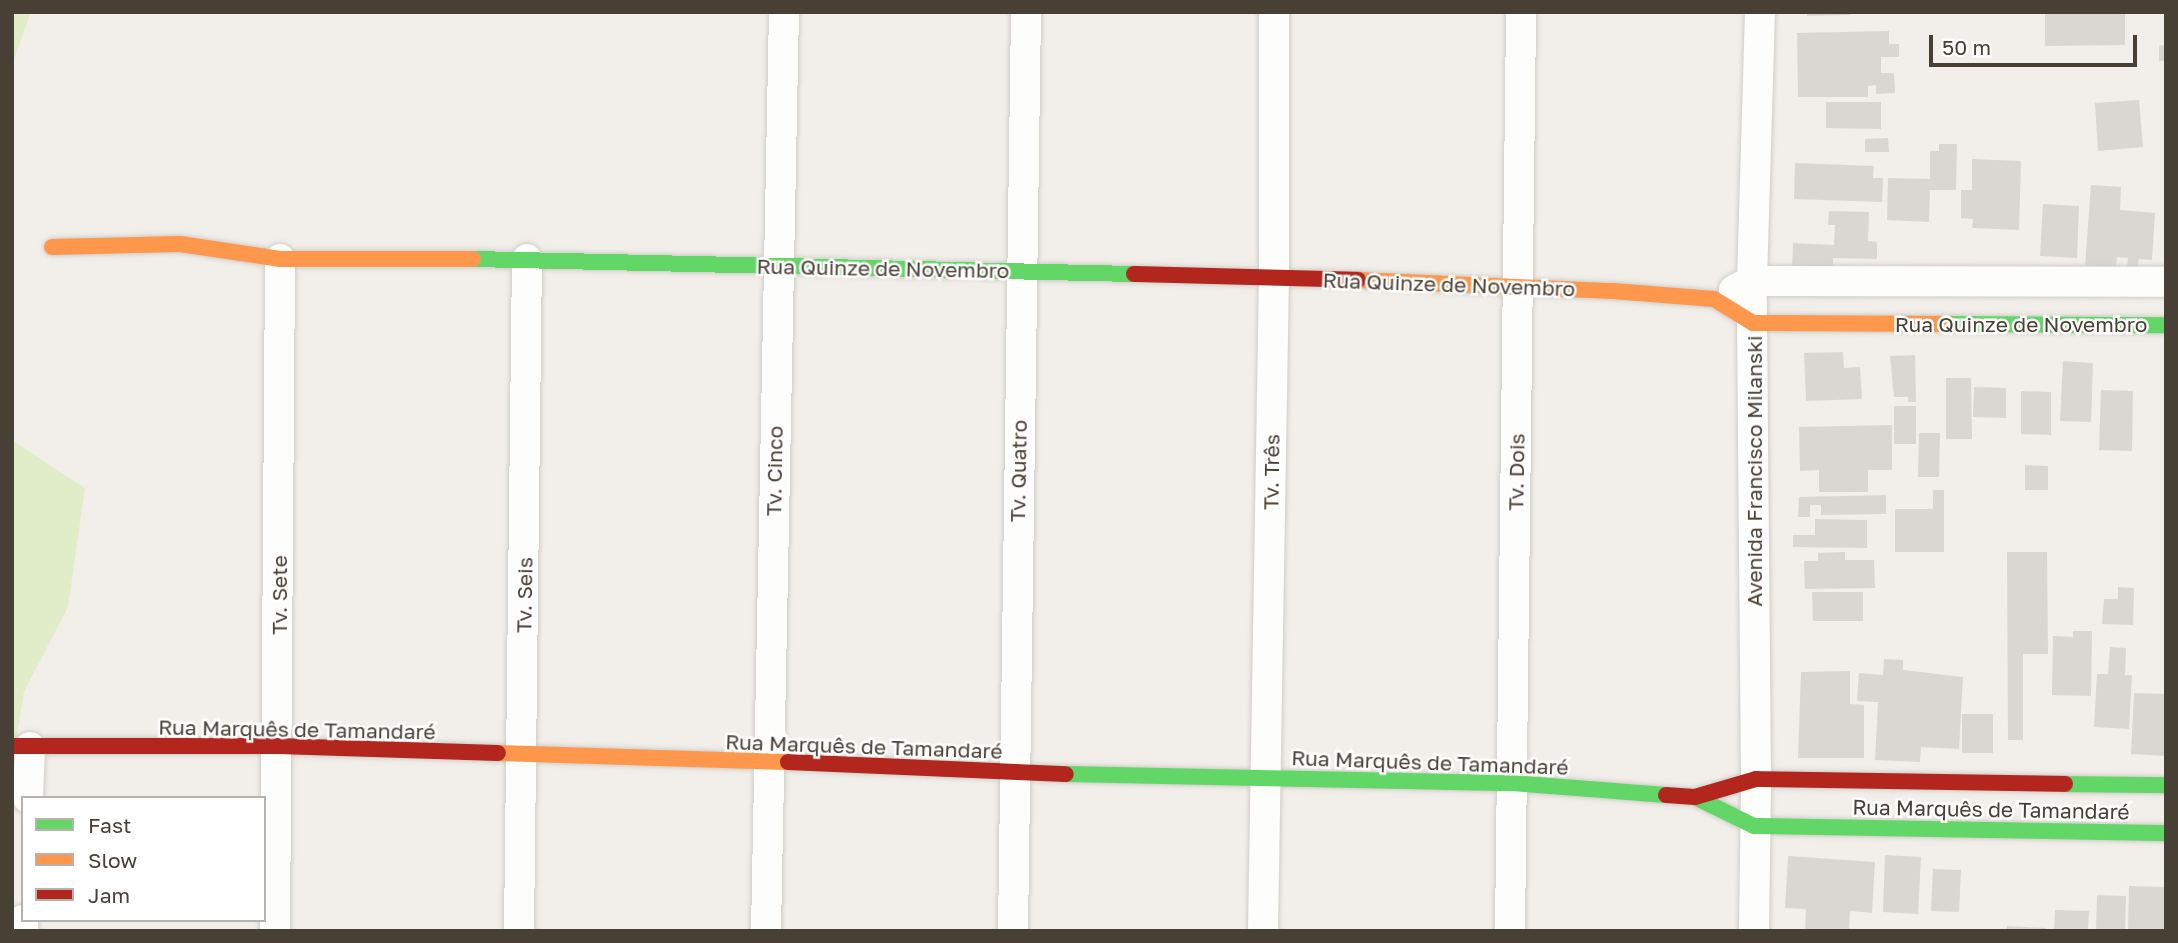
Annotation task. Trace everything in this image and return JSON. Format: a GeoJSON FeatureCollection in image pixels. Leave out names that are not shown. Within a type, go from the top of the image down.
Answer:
{"type":"FeatureCollection","features":[{"type":"Feature","properties":{"kind":"street","name":"Tv. Cinco"},"geometry":{"type":"LineString","coordinates":[[766,931],[784,12]]}},
{"type":"Feature","properties":{"kind":"street","name":"Tv. Quatro"},"geometry":{"type":"LineString","coordinates":[[1013,931],[1020,271],[1026,12]]}},
{"type":"Feature","properties":{"kind":"street","name":"Tv. Três"},"geometry":{"type":"LineString","coordinates":[[1263,931],[1274,277],[1274,12]]}},
{"type":"Feature","properties":{"kind":"street","name":"Tv. Dois"},"geometry":{"type":"LineString","coordinates":[[1510,931],[1521,12]]}},
{"type":"Feature","properties":{"kind":"street","name":"Avenida Francisco Milanski"},"geometry":{"type":"LineString","coordinates":[[1754,931],[1756,779],[1752,281],[1759,12]]}},
{"type":"Feature","properties":{"kind":"street","name":"Rua Quinze de Novembro"},"geometry":{"type":"LineString","coordinates":[[52,247],[180,244],[280,259],[527,259],[1274,277],[1519,287],[1714,299],[1753,323],[2166,325]]}},
{"type":"Feature","properties":{"kind":"street","name":"Tv. Sete"},"geometry":{"type":"LineString","coordinates":[[275,931],[280,259]]}},
{"type":"Feature","properties":{"kind":"street","name":"Tv. Seis"},"geometry":{"type":"LineString","coordinates":[[519,931],[527,259]]}},
{"type":"Feature","properties":{"kind":"street","name":"Rua Quinze de Novembro"},"geometry":{"type":"LineString","coordinates":[[1714,299],[1752,281],[2166,282]]}},
{"type":"Feature","properties":{"kind":"street","name":"Rua Marquês de Tamandaré"},"geometry":{"type":"LineString","coordinates":[[21,746],[278,747],[768,761],[1014,773],[1511,783],[1695,797],[1756,779],[2166,785]]}},
{"type":"Feature","properties":{"kind":"street"},"geometry":{"type":"LineString","coordinates":[[21,746],[28,796]]}},
{"type":"Feature","properties":{"kind":"street","name":"Rua Marquês de Tamandaré"},"geometry":{"type":"LineString","coordinates":[[1695,797],[1754,826],[2166,833]]}},
{"type":"Feature","properties":{"kind":"green space"},"geometry":{"type":"Polygon","coordinates":[[[12,12],[31,12],[12,65],[12,12]]]}},
{"type":"Feature","properties":{"kind":"green space"},"geometry":{"type":"Polygon","coordinates":[[[12,440],[85,488],[68,607],[24,692],[12,767],[12,440]]]}},
{"type":"Feature","properties":{"kind":"building"},"geometry":{"type":"Polygon","coordinates":[[[1807,12],[1850,12],[1850,15],[1807,16],[1807,12]]]}},
{"type":"Feature","properties":{"kind":"building"},"geometry":{"type":"Polygon","coordinates":[[[2045,12],[2125,12],[2125,45],[2045,46],[2045,12]]]}},
{"type":"Feature","properties":{"kind":"building"},"geometry":{"type":"Polygon","coordinates":[[[1889,31],[1889,44],[1899,44],[1899,57],[1881,57],[1881,73],[1894,73],[1895,93],[1876,94],[1876,85],[1868,86],[1868,97],[1798,97],[1797,33],[1889,31]]]}},
{"type":"Feature","properties":{"kind":"building"},"geometry":{"type":"Polygon","coordinates":[[[2159,45],[2166,46],[2166,61],[2159,61],[2159,45]]]}},
{"type":"Feature","properties":{"kind":"building"},"geometry":{"type":"Polygon","coordinates":[[[2139,100],[2143,147],[2098,151],[2095,103],[2139,100]]]}},
{"type":"Feature","properties":{"kind":"building"},"geometry":{"type":"Polygon","coordinates":[[[1826,102],[1881,102],[1881,129],[1826,128],[1826,102]]]}},
{"type":"Feature","properties":{"kind":"building"},"geometry":{"type":"Polygon","coordinates":[[[1888,138],[1889,152],[1865,152],[1865,139],[1888,138]]]}},
{"type":"Feature","properties":{"kind":"building"},"geometry":{"type":"Polygon","coordinates":[[[1939,144],[1957,144],[1956,190],[1930,190],[1929,222],[1887,220],[1888,178],[1930,179],[1930,151],[1939,151],[1939,144]]]}},
{"type":"Feature","properties":{"kind":"building"},"geometry":{"type":"Polygon","coordinates":[[[1972,159],[2021,161],[2019,230],[1972,228],[1973,219],[1961,218],[1961,190],[1972,190],[1972,159]]]}},
{"type":"Feature","properties":{"kind":"building"},"geometry":{"type":"Polygon","coordinates":[[[1795,163],[1874,166],[1873,178],[1883,178],[1882,202],[1794,199],[1795,163]]]}},
{"type":"Feature","properties":{"kind":"building"},"geometry":{"type":"Polygon","coordinates":[[[2091,185],[2121,187],[2120,210],[2155,213],[2152,260],[2139,259],[2137,268],[2127,268],[2128,258],[2117,257],[2116,268],[2085,266],[2091,185]]]}},
{"type":"Feature","properties":{"kind":"building"},"geometry":{"type":"Polygon","coordinates":[[[2043,204],[2079,206],[2077,258],[2040,256],[2043,204]]]}},
{"type":"Feature","properties":{"kind":"building"},"geometry":{"type":"Polygon","coordinates":[[[1829,211],[1869,212],[1868,241],[1877,242],[1877,259],[1833,258],[1833,272],[1792,271],[1793,243],[1834,245],[1835,225],[1828,225],[1829,211]]]}},
{"type":"Feature","properties":{"kind":"building"},"geometry":{"type":"Polygon","coordinates":[[[1843,352],[1844,368],[1860,367],[1862,399],[1806,401],[1804,353],[1843,352]]]}},
{"type":"Feature","properties":{"kind":"building"},"geometry":{"type":"Polygon","coordinates":[[[1915,355],[1916,402],[1908,402],[1908,397],[1894,397],[1890,356],[1915,355]]]}},
{"type":"Feature","properties":{"kind":"building"},"geometry":{"type":"Polygon","coordinates":[[[2063,361],[2093,363],[2091,422],[2060,421],[2063,361]]]}},
{"type":"Feature","properties":{"kind":"building"},"geometry":{"type":"Polygon","coordinates":[[[1946,378],[1971,378],[1972,439],[1946,439],[1946,378]]]}},
{"type":"Feature","properties":{"kind":"building"},"geometry":{"type":"Polygon","coordinates":[[[1974,387],[2006,388],[2006,418],[1973,417],[1974,387]]]}},
{"type":"Feature","properties":{"kind":"building"},"geometry":{"type":"Polygon","coordinates":[[[2101,390],[2133,391],[2132,451],[2099,450],[2101,390]]]}},
{"type":"Feature","properties":{"kind":"building"},"geometry":{"type":"Polygon","coordinates":[[[2021,391],[2051,392],[2051,435],[2021,434],[2021,391]]]}},
{"type":"Feature","properties":{"kind":"building"},"geometry":{"type":"Polygon","coordinates":[[[1894,406],[1916,406],[1916,444],[1894,444],[1894,406]]]}},
{"type":"Feature","properties":{"kind":"building"},"geometry":{"type":"Polygon","coordinates":[[[1892,425],[1892,470],[1868,470],[1868,492],[1819,492],[1819,470],[1800,471],[1799,427],[1892,425]]]}},
{"type":"Feature","properties":{"kind":"building"},"geometry":{"type":"Polygon","coordinates":[[[1919,433],[1940,433],[1939,477],[1918,477],[1919,433]]]}},
{"type":"Feature","properties":{"kind":"building"},"geometry":{"type":"Polygon","coordinates":[[[2025,465],[2048,466],[2048,490],[2025,490],[2025,465]]]}},
{"type":"Feature","properties":{"kind":"building"},"geometry":{"type":"Polygon","coordinates":[[[1933,490],[1944,490],[1944,552],[1895,552],[1895,509],[1933,509],[1933,490]]]}},
{"type":"Feature","properties":{"kind":"building"},"geometry":{"type":"Polygon","coordinates":[[[1886,495],[1886,514],[1821,515],[1821,505],[1810,505],[1810,517],[1798,517],[1799,497],[1886,495]]]}},
{"type":"Feature","properties":{"kind":"building"},"geometry":{"type":"Polygon","coordinates":[[[1815,519],[1867,520],[1867,548],[1793,547],[1793,535],[1815,535],[1815,519]]]}},
{"type":"Feature","properties":{"kind":"building"},"geometry":{"type":"Polygon","coordinates":[[[1845,552],[1845,560],[1874,560],[1875,588],[1805,589],[1804,561],[1818,561],[1818,553],[1845,552]]]}},
{"type":"Feature","properties":{"kind":"building"},"geometry":{"type":"Polygon","coordinates":[[[2007,552],[2047,552],[2048,654],[2023,654],[2023,740],[2008,740],[2007,552]]]}},
{"type":"Feature","properties":{"kind":"building"},"geometry":{"type":"Polygon","coordinates":[[[2118,587],[2134,588],[2133,625],[2102,624],[2104,599],[2118,599],[2118,587]]]}},
{"type":"Feature","properties":{"kind":"building"},"geometry":{"type":"Polygon","coordinates":[[[1812,592],[1863,592],[1863,621],[1813,621],[1812,592]]]}},
{"type":"Feature","properties":{"kind":"building"},"geometry":{"type":"Polygon","coordinates":[[[2073,631],[2092,631],[2091,696],[2052,695],[2053,636],[2073,637],[2073,631]]]}},
{"type":"Feature","properties":{"kind":"building"},"geometry":{"type":"Polygon","coordinates":[[[2110,647],[2126,648],[2125,675],[2132,675],[2129,729],[2094,727],[2097,674],[2108,674],[2110,647]]]}},
{"type":"Feature","properties":{"kind":"building"},"geometry":{"type":"Polygon","coordinates":[[[1884,659],[1903,660],[1903,670],[1963,677],[1959,749],[1921,747],[1920,762],[1875,760],[1878,702],[1857,701],[1859,673],[1883,675],[1884,659]]]}},
{"type":"Feature","properties":{"kind":"building"},"geometry":{"type":"Polygon","coordinates":[[[1850,671],[1850,704],[1864,705],[1864,758],[1798,758],[1801,672],[1850,671]]]}},
{"type":"Feature","properties":{"kind":"building"},"geometry":{"type":"Polygon","coordinates":[[[2134,693],[2166,694],[2166,756],[2131,754],[2134,693]]]}},
{"type":"Feature","properties":{"kind":"building"},"geometry":{"type":"Polygon","coordinates":[[[1962,714],[1993,714],[1993,753],[1962,753],[1962,714]]]}},
{"type":"Feature","properties":{"kind":"building"},"geometry":{"type":"Polygon","coordinates":[[[1885,855],[1921,857],[1918,914],[1883,912],[1885,855]]]}},
{"type":"Feature","properties":{"kind":"building"},"geometry":{"type":"Polygon","coordinates":[[[1788,856],[1875,862],[1872,913],[1850,911],[1849,931],[1805,931],[1806,909],[1785,908],[1788,856]]]}},
{"type":"Feature","properties":{"kind":"building"},"geometry":{"type":"Polygon","coordinates":[[[1933,869],[1961,870],[1959,912],[1931,911],[1933,869]]]}},
{"type":"Feature","properties":{"kind":"building"},"geometry":{"type":"Polygon","coordinates":[[[2129,886],[2166,887],[2166,931],[2128,931],[2129,886]]]}},
{"type":"Feature","properties":{"kind":"building"},"geometry":{"type":"Polygon","coordinates":[[[2097,895],[2126,896],[2125,931],[2096,931],[2097,895]]]}},
{"type":"Feature","properties":{"kind":"building"},"geometry":{"type":"Polygon","coordinates":[[[2055,910],[2089,911],[2088,931],[2054,931],[2055,910]]]}},
{"type":"Feature","properties":{"kind":"building"},"geometry":{"type":"Polygon","coordinates":[[[2007,926],[2046,928],[2046,931],[2007,931],[2007,926]]]}},
{"type":"Feature","properties":{"kind":"traffic: fast"},"geometry":{"type":"LineString","coordinates":[[473,259],[1134,274]]}},
{"type":"Feature","properties":{"kind":"traffic: fast"},"geometry":{"type":"LineString","coordinates":[[1949,324],[2166,325]]}},
{"type":"Feature","properties":{"kind":"traffic: fast"},"geometry":{"type":"LineString","coordinates":[[1066,774],[1512,783],[1666,795]]}},
{"type":"Feature","properties":{"kind":"traffic: fast"},"geometry":{"type":"LineString","coordinates":[[2065,784],[2166,785]]}},
{"type":"Feature","properties":{"kind":"traffic: fast"},"geometry":{"type":"LineString","coordinates":[[1695,797],[1754,826],[2166,833]]}},
{"type":"Feature","properties":{"kind":"traffic: slow"},"geometry":{"type":"LineString","coordinates":[[52,247],[180,244],[280,259],[473,259]]}},
{"type":"Feature","properties":{"kind":"traffic: slow"},"geometry":{"type":"LineString","coordinates":[[1358,280],[1613,291],[1714,299],[1753,323],[1949,324]]}},
{"type":"Feature","properties":{"kind":"traffic: slow"},"geometry":{"type":"LineString","coordinates":[[498,753],[788,762]]}},
{"type":"Feature","properties":{"kind":"traffic: jam"},"geometry":{"type":"LineString","coordinates":[[1134,274],[1358,280]]}},
{"type":"Feature","properties":{"kind":"traffic: jam"},"geometry":{"type":"LineString","coordinates":[[12,746],[278,746],[498,753]]}},
{"type":"Feature","properties":{"kind":"traffic: jam"},"geometry":{"type":"LineString","coordinates":[[788,762],[1066,774]]}},
{"type":"Feature","properties":{"kind":"traffic: jam"},"geometry":{"type":"LineString","coordinates":[[1666,795],[1695,797],[1756,779],[2065,784]]}}]}
